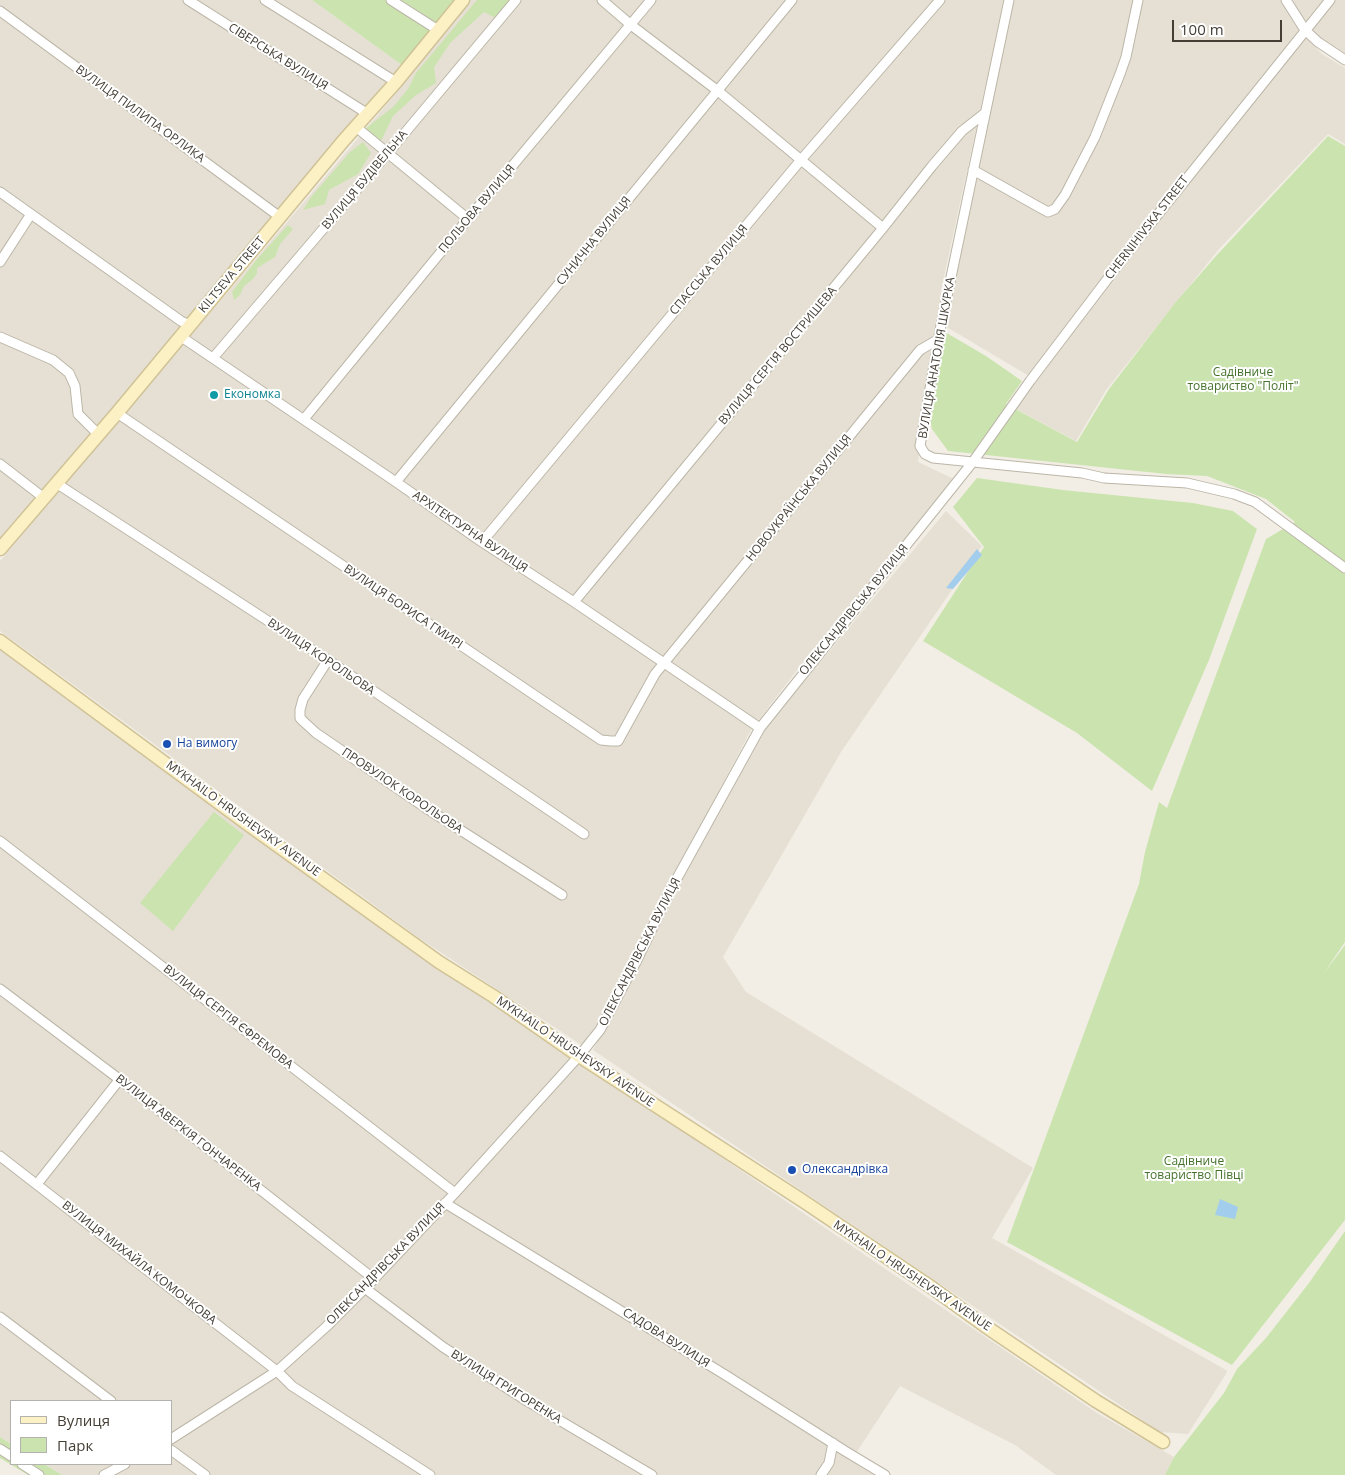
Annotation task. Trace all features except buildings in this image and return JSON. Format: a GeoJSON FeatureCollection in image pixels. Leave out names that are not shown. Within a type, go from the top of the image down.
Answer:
{"type":"FeatureCollection","features":[{"type":"Feature","properties":{"kind":"street","name":"СІВЕРСЬКА ВУЛИЦЯ"},"geometry":{"type":"LineString","coordinates":[[188,0],[368,114]]}},
{"type":"Feature","properties":{"kind":"street"},"geometry":{"type":"LineString","coordinates":[[265,0],[396,82]]}},
{"type":"Feature","properties":{"kind":"street"},"geometry":{"type":"LineString","coordinates":[[390,0],[438,30]]}},
{"type":"Feature","properties":{"kind":"street","name":"KILTSEVA STREET"},"geometry":{"type":"LineString","coordinates":[[0,549],[396,82],[463,0]]}},
{"type":"Feature","properties":{"kind":"street","name":"ВУЛИЦЯ БУДІВЕЛЬНА"},"geometry":{"type":"LineString","coordinates":[[213,358],[516,0]]}},
{"type":"Feature","properties":{"kind":"street"},"geometry":{"type":"LineString","coordinates":[[602,0],[631,25],[718,91],[883,228]]}},
{"type":"Feature","properties":{"kind":"street","name":"ПОЛЬОВА ВУЛИЦЯ"},"geometry":{"type":"LineString","coordinates":[[304,420],[468,219],[651,0]]}},
{"type":"Feature","properties":{"kind":"street","name":"СУНИЧНА ВУЛИЦЯ"},"geometry":{"type":"LineString","coordinates":[[396,482],[792,0]]}},
{"type":"Feature","properties":{"kind":"street","name":"СПАССЬКА ВУЛИЦЯ"},"geometry":{"type":"LineString","coordinates":[[482,542],[800,161],[940,0]]}},
{"type":"Feature","properties":{"kind":"street","name":"ВУЛИЦЯ АНАТОЛІЯ ШКУРКА"},"geometry":{"type":"LineString","coordinates":[[1009,0],[939,339],[920,446],[925,454],[933,458],[1104,478],[1187,483],[1234,494],[1255,502],[1345,568]]}},
{"type":"Feature","properties":{"kind":"street"},"geometry":{"type":"LineString","coordinates":[[973,170],[1048,212],[1055,209],[1065,195],[1095,137],[1126,57],[1138,0]]}},
{"type":"Feature","properties":{"kind":"street"},"geometry":{"type":"LineString","coordinates":[[1286,0],[1305,30],[1318,42],[1345,60]]}},
{"type":"Feature","properties":{"kind":"street","name":"CHERNIHIVSKA STREET"},"geometry":{"type":"LineString","coordinates":[[972,463],[1030,382],[1131,248],[1330,0]]}},
{"type":"Feature","properties":{"kind":"street","name":"ВУЛИЦЯ ПИЛИПА ОРЛИКА"},"geometry":{"type":"LineString","coordinates":[[0,11],[280,217]]}},
{"type":"Feature","properties":{"kind":"street","name":"ВУЛИЦЯ СЕРГІЯ ВОСТРИШЕВА"},"geometry":{"type":"LineString","coordinates":[[574,602],[932,166],[962,132],[985,113]]}},
{"type":"Feature","properties":{"kind":"street"},"geometry":{"type":"LineString","coordinates":[[356,127],[468,219]]}},
{"type":"Feature","properties":{"kind":"street"},"geometry":{"type":"LineString","coordinates":[[0,192],[189,325]]}},
{"type":"Feature","properties":{"kind":"street"},"geometry":{"type":"LineString","coordinates":[[0,262],[31,214]]}},
{"type":"Feature","properties":{"kind":"street","name":"АРХІТЕКТУРНА ВУЛИЦЯ"},"geometry":{"type":"LineString","coordinates":[[180,336],[482,542],[760,728]]}},
{"type":"Feature","properties":{"kind":"street"},"geometry":{"type":"LineString","coordinates":[[0,337],[53,360],[69,373],[75,386],[78,414],[98,434]]}},
{"type":"Feature","properties":{"kind":"street","name":"НОВОУКРАЇНСЬКА ВУЛИЦЯ"},"geometry":{"type":"LineString","coordinates":[[664,663],[920,350],[939,339]]}},
{"type":"Feature","properties":{"kind":"street","name":"ВУЛИЦЯ БОРИСА ГМИРІ"},"geometry":{"type":"LineString","coordinates":[[116,413],[601,740],[618,741],[655,674],[664,663]]}},
{"type":"Feature","properties":{"kind":"street","name":"ОЛЕКСАНДРІВСЬКА ВУЛИЦЯ"},"geometry":{"type":"LineString","coordinates":[[172,1439],[277,1371],[366,1289],[456,1193],[579,1056],[600,1030],[636,962],[670,891],[760,728],[972,463]]}},
{"type":"Feature","properties":{"kind":"street"},"geometry":{"type":"LineString","coordinates":[[0,464],[44,498]]}},
{"type":"Feature","properties":{"kind":"street","name":"ВУЛИЦЯ КОРОЛЬОВА"},"geometry":{"type":"LineString","coordinates":[[56,483],[328,660],[584,834]]}},
{"type":"Feature","properties":{"kind":"street","name":"MYKHAILO HRUSHEVSKY AVENUE"},"geometry":{"type":"LineString","coordinates":[[0,641],[246,823],[439,962],[931,1287],[992,1331],[1096,1401],[1164,1442]]}},
{"type":"Feature","properties":{"kind":"street","name":"ПРОВУЛОК КОРОЛЬОВА"},"geometry":{"type":"LineString","coordinates":[[328,660],[303,699],[300,718],[316,733],[426,808],[562,895]]}},
{"type":"Feature","properties":{"kind":"street","name":"ВУЛИЦЯ СЕРГІЯ ЄФРЕМОВА"},"geometry":{"type":"LineString","coordinates":[[0,841],[456,1193]]}},
{"type":"Feature","properties":{"kind":"street","name":"ВУЛИЦЯ АВЕРКІЯ ГОНЧАРЕНКА"},"geometry":{"type":"LineString","coordinates":[[0,989],[120,1079],[374,1280]]}},
{"type":"Feature","properties":{"kind":"street"},"geometry":{"type":"LineString","coordinates":[[37,1184],[120,1079]]}},
{"type":"Feature","properties":{"kind":"street","name":"ВУЛИЦЯ МИХАЙЛА КОМОЧКОВА"},"geometry":{"type":"LineString","coordinates":[[0,1156],[277,1371],[292,1386],[430,1475]]}},
{"type":"Feature","properties":{"kind":"street","name":"САДОВА ВУЛИЦЯ"},"geometry":{"type":"LineString","coordinates":[[445,1203],[886,1475]]}},
{"type":"Feature","properties":{"kind":"street","name":"ВУЛИЦЯ ГРИГОРЕНКА"},"geometry":{"type":"LineString","coordinates":[[366,1289],[443,1347],[641,1473],[652,1475]]}},
{"type":"Feature","properties":{"kind":"street"},"geometry":{"type":"LineString","coordinates":[[0,1317],[110,1400]]}},
{"type":"Feature","properties":{"kind":"street"},"geometry":{"type":"LineString","coordinates":[[821,1475],[829,1464],[833,1444]]}},
{"type":"Feature","properties":{"kind":"street"},"geometry":{"type":"LineString","coordinates":[[172,1451],[205,1475]]}},
{"type":"Feature","properties":{"kind":"street"},"geometry":{"type":"LineString","coordinates":[[24,1465],[40,1475]]}},
{"type":"Feature","properties":{"kind":"street"},"geometry":{"type":"LineString","coordinates":[[104,1475],[123,1465]]}},
{"type":"Feature","properties":{"kind":"shaded area"},"geometry":{"type":"Polygon","coordinates":[[[0,0],[312,0],[406,68],[0,544],[0,0]]]}},
{"type":"Feature","properties":{"kind":"shaded area"},"geometry":{"type":"Polygon","coordinates":[[[470,0],[1004,0],[942,286],[918,462],[956,480],[804,661],[751,730],[654,915],[629,969],[596,1029],[583,1046],[419,938],[0,631],[0,561],[398,91],[470,0]]]}},
{"type":"Feature","properties":{"kind":"shaded area"},"geometry":{"type":"Polygon","coordinates":[[[1013,0],[1282,0],[1296,26],[1322,54],[1345,68],[1345,144],[1328,134],[1219,249],[1106,390],[1076,441],[1016,409],[1028,383],[1029,376],[945,326],[1013,0]]]}},
{"type":"Feature","properties":{"kind":"shaded area"},"geometry":{"type":"Polygon","coordinates":[[[1293,0],[1345,0],[1345,57],[1306,28],[1293,0]]]}},
{"type":"Feature","properties":{"kind":"shaded area"},"geometry":{"type":"Polygon","coordinates":[[[946,511],[982,546],[841,752],[723,957],[746,992],[1033,1168],[992,1238],[1226,1370],[1227,1372],[1188,1434],[1160,1432],[593,1050],[653,938],[665,910],[768,725],[946,511]]]}},
{"type":"Feature","properties":{"kind":"shaded area"},"geometry":{"type":"Polygon","coordinates":[[[0,649],[187,784],[271,849],[563,1054],[674,1125],[1097,1413],[1174,1457],[1165,1475],[1056,1475],[1015,1445],[900,1386],[854,1456],[891,1475],[62,1475],[46,1465],[172,1465],[172,1400],[10,1400],[10,1443],[0,1437],[0,649]]]}},
{"type":"Feature","properties":{"kind":"green space"},"geometry":{"type":"Polygon","coordinates":[[[312,0],[455,0],[406,68],[312,0]]]}},
{"type":"Feature","properties":{"kind":"green space"},"geometry":{"type":"Polygon","coordinates":[[[477,0],[510,0],[496,18],[484,12],[451,42],[434,67],[436,83],[416,95],[393,116],[381,141],[366,128],[393,107],[408,89],[416,73],[477,0]]]}},
{"type":"Feature","properties":{"kind":"green space","name":"Садівниче товариство Півці"},"geometry":{"type":"Polygon","coordinates":[[[1328,136],[1345,146],[1345,942],[1324,973],[1345,945],[1345,1220],[1232,1365],[1007,1242],[1139,884],[1145,852],[1159,802],[1167,808],[1266,539],[1295,522],[1266,499],[1207,476],[1166,474],[948,451],[932,429],[929,415],[945,332],[986,356],[1022,381],[1006,404],[1077,442],[1109,389],[1175,303],[1216,256],[1328,136]]]}},
{"type":"Feature","properties":{"kind":"green space"},"geometry":{"type":"Polygon","coordinates":[[[363,142],[371,153],[358,174],[329,190],[325,204],[303,210],[311,197],[350,152],[363,142]]]}},
{"type":"Feature","properties":{"kind":"green space"},"geometry":{"type":"Polygon","coordinates":[[[288,225],[293,229],[280,244],[275,257],[257,268],[257,273],[253,279],[244,286],[240,295],[234,300],[232,292],[257,259],[288,225]]]}},
{"type":"Feature","properties":{"kind":"green space"},"geometry":{"type":"Polygon","coordinates":[[[977,478],[1063,490],[1193,503],[1233,511],[1257,529],[1209,660],[1152,791],[1077,733],[923,641],[984,547],[953,507],[977,478]]]}},
{"type":"Feature","properties":{"kind":"green space"},"geometry":{"type":"Polygon","coordinates":[[[214,812],[244,835],[173,931],[140,903],[214,812]]]}},
{"type":"Feature","properties":{"kind":"green space"},"geometry":{"type":"Polygon","coordinates":[[[1345,1231],[1345,1475],[1165,1475],[1174,1457],[1224,1393],[1237,1369],[1266,1338],[1309,1283],[1345,1231]]]}},
{"type":"Feature","properties":{"kind":"green space"},"geometry":{"type":"Polygon","coordinates":[[[0,1437],[10,1443],[10,1464],[0,1458],[0,1437]]]}},
{"type":"Feature","properties":{"kind":"green space"},"geometry":{"type":"Polygon","coordinates":[[[12,1465],[46,1465],[62,1475],[28,1475],[12,1465]]]}},
{"type":"Feature","properties":{"kind":"water"},"geometry":{"type":"Polygon","coordinates":[[[977,549],[982,555],[953,589],[946,588],[977,549]]]}},
{"type":"Feature","properties":{"kind":"water"},"geometry":{"type":"Polygon","coordinates":[[[1220,1199],[1238,1207],[1235,1219],[1215,1215],[1220,1199]]]}},
{"type":"Feature","properties":{"kind":"place","name":"Економка"},"geometry":{"type":"Point","coordinates":[214,395]}},
{"type":"Feature","properties":{"kind":"place","name":"На вимогу"},"geometry":{"type":"Point","coordinates":[167,744]}},
{"type":"Feature","properties":{"kind":"place","name":"Олександрівка"},"geometry":{"type":"Point","coordinates":[792,1170]}},
{"type":"Feature","properties":{"kind":"park label","name":"Садівниче товариство \"Політ\""},"geometry":{"type":"Point","coordinates":[1243,380]}}]}
